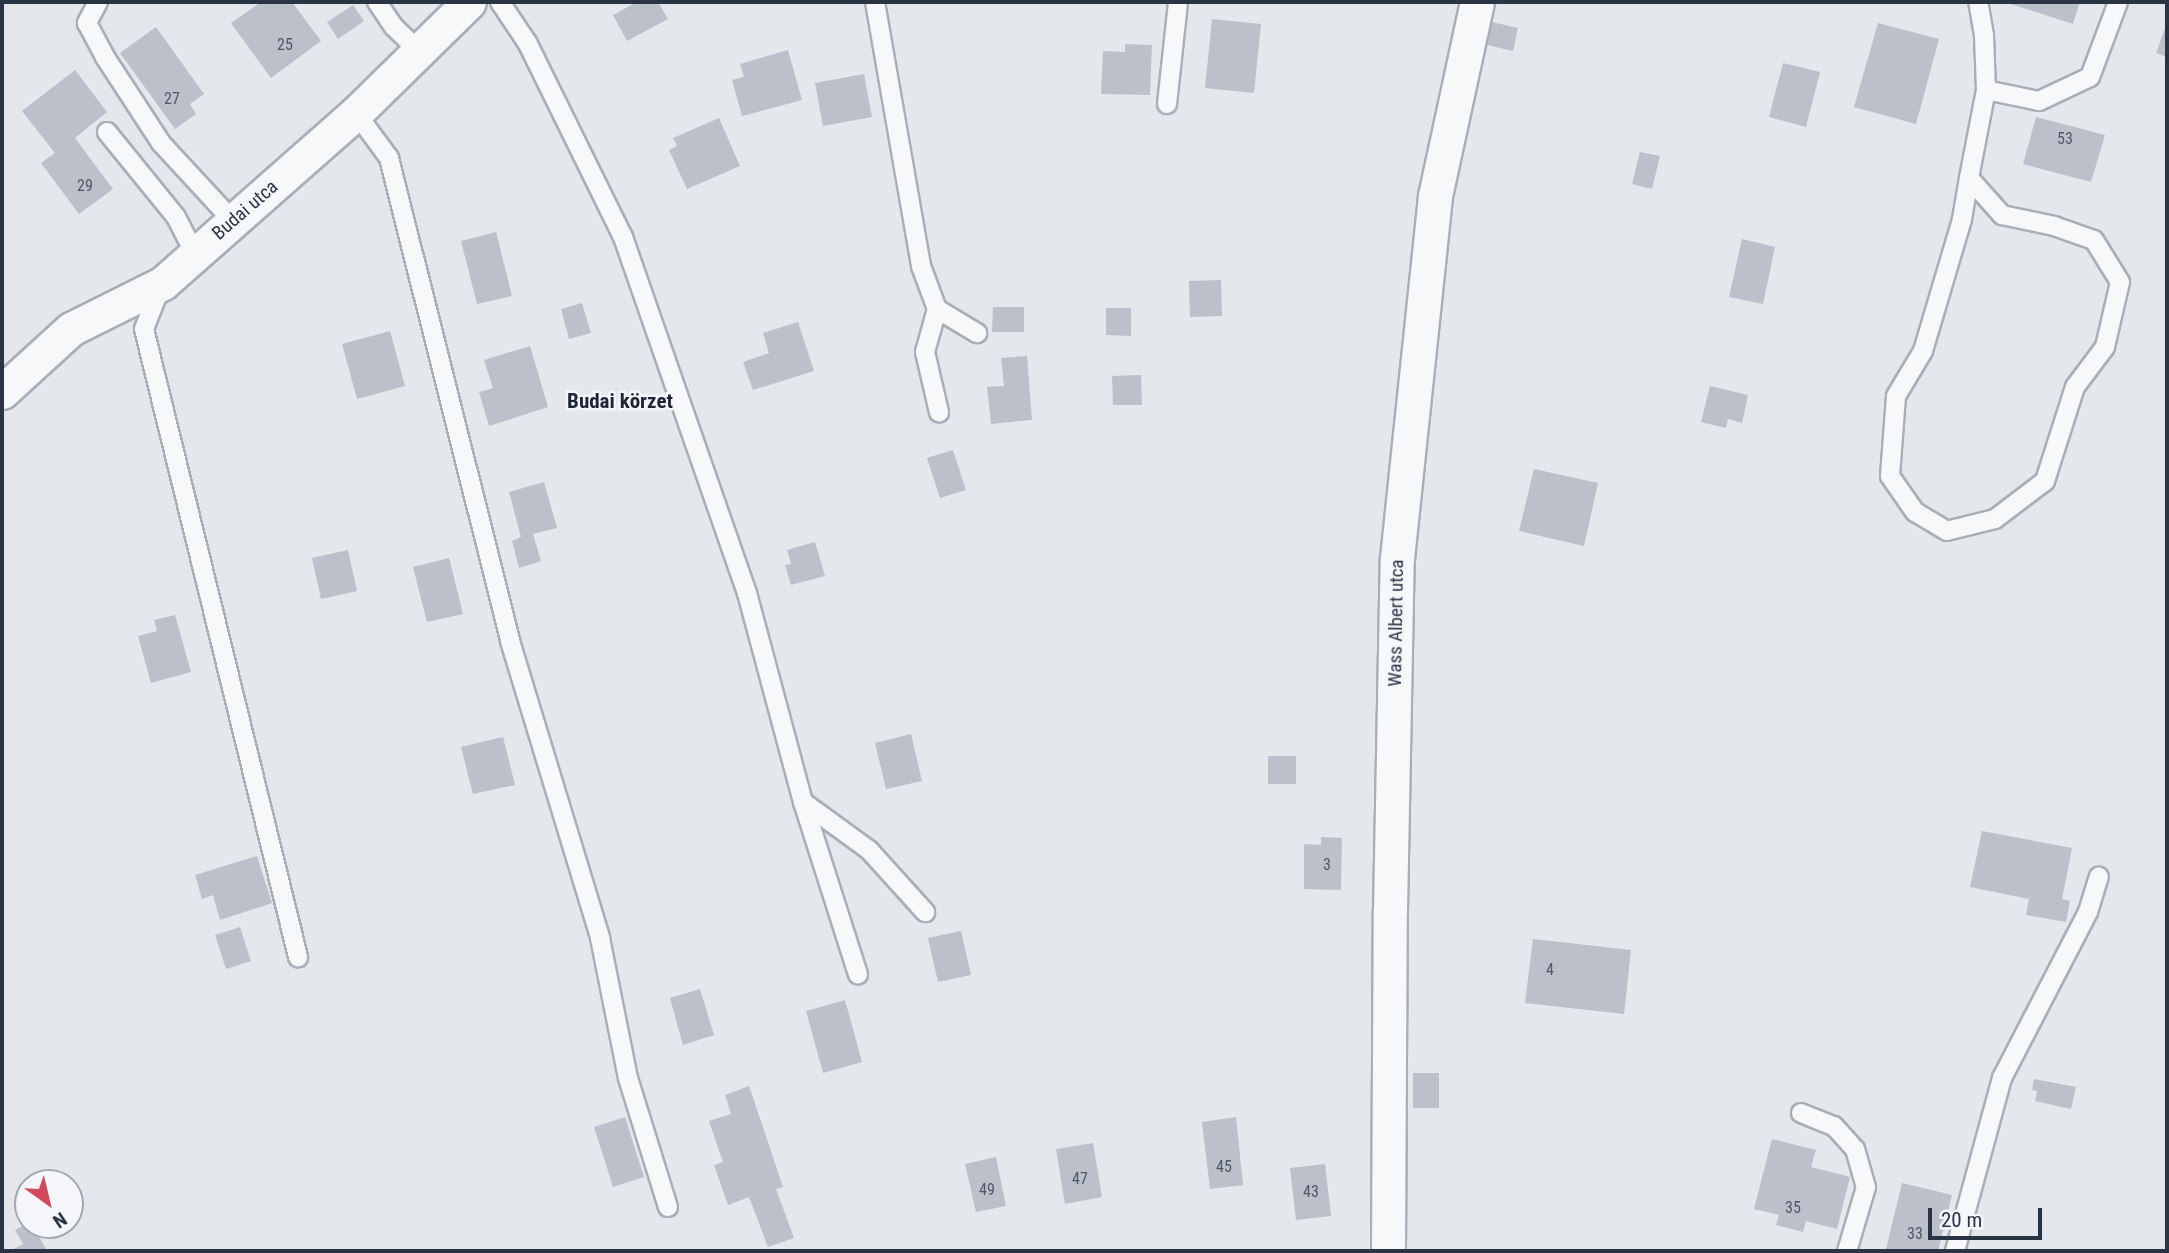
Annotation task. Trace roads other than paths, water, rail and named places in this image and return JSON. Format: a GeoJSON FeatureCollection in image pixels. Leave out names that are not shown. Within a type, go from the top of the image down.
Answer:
{"type":"FeatureCollection","features":[{"type":"Feature","properties":{"kind":"street","name":"Budai utca"},"geometry":{"type":"LineString","coordinates":[[2,392],[71,329],[163,283],[356,113],[469,2]]}},
{"type":"Feature","properties":{"kind":"street","name":"Wass Albert utca"},"geometry":{"type":"LineString","coordinates":[[1388,1251],[1390,910],[1397,558],[1435,196],[1478,2]]}},
{"type":"Feature","properties":{"kind":"lane"},"geometry":{"type":"LineString","coordinates":[[98,2],[86,23],[105,58],[161,143],[233,221]]}},
{"type":"Feature","properties":{"kind":"lane"},"geometry":{"type":"LineString","coordinates":[[377,2],[394,27],[419,51]]}},
{"type":"Feature","properties":{"kind":"lane"},"geometry":{"type":"LineString","coordinates":[[500,2],[528,44],[623,237],[747,593],[803,802],[858,974]]}},
{"type":"Feature","properties":{"kind":"lane"},"geometry":{"type":"LineString","coordinates":[[875,2],[921,266],[937,309],[925,352],[939,412]]}},
{"type":"Feature","properties":{"kind":"lane"},"geometry":{"type":"LineString","coordinates":[[1167,104],[1178,2]]}},
{"type":"Feature","properties":{"kind":"lane"},"geometry":{"type":"LineString","coordinates":[[1969,178],[2002,215],[2054,226],[2094,240],[2120,282],[2105,347],[2075,387],[2045,481],[1995,519],[1947,531],[1915,512],[1890,476],[1896,396],[1923,351],[1962,219],[1969,178],[1986,90],[1984,35],[1978,2]]}},
{"type":"Feature","properties":{"kind":"lane"},"geometry":{"type":"LineString","coordinates":[[1986,90],[2039,101],[2090,78],[2118,2]]}},
{"type":"Feature","properties":{"kind":"lane"},"geometry":{"type":"LineString","coordinates":[[356,113],[389,158],[510,641],[600,938],[628,1078],[668,1207]]}},
{"type":"Feature","properties":{"kind":"lane"},"geometry":{"type":"LineString","coordinates":[[107,132],[176,217],[195,254]]}},
{"type":"Feature","properties":{"kind":"lane"},"geometry":{"type":"LineString","coordinates":[[163,283],[144,329],[298,957]]}},
{"type":"Feature","properties":{"kind":"lane"},"geometry":{"type":"LineString","coordinates":[[937,309],[977,333]]}},
{"type":"Feature","properties":{"kind":"lane"},"geometry":{"type":"LineString","coordinates":[[803,802],[869,850],[925,912]]}},
{"type":"Feature","properties":{"kind":"lane"},"geometry":{"type":"LineString","coordinates":[[1955,1251],[2002,1079],[2088,912],[2099,877]]}},
{"type":"Feature","properties":{"kind":"lane"},"geometry":{"type":"LineString","coordinates":[[1801,1113],[1835,1126],[1855,1149],[1866,1187],[1847,1251]]}},
{"type":"Feature","properties":{"kind":"district","name":"Budai körzet"},"geometry":{"type":"Point","coordinates":[620,401]}}]}
